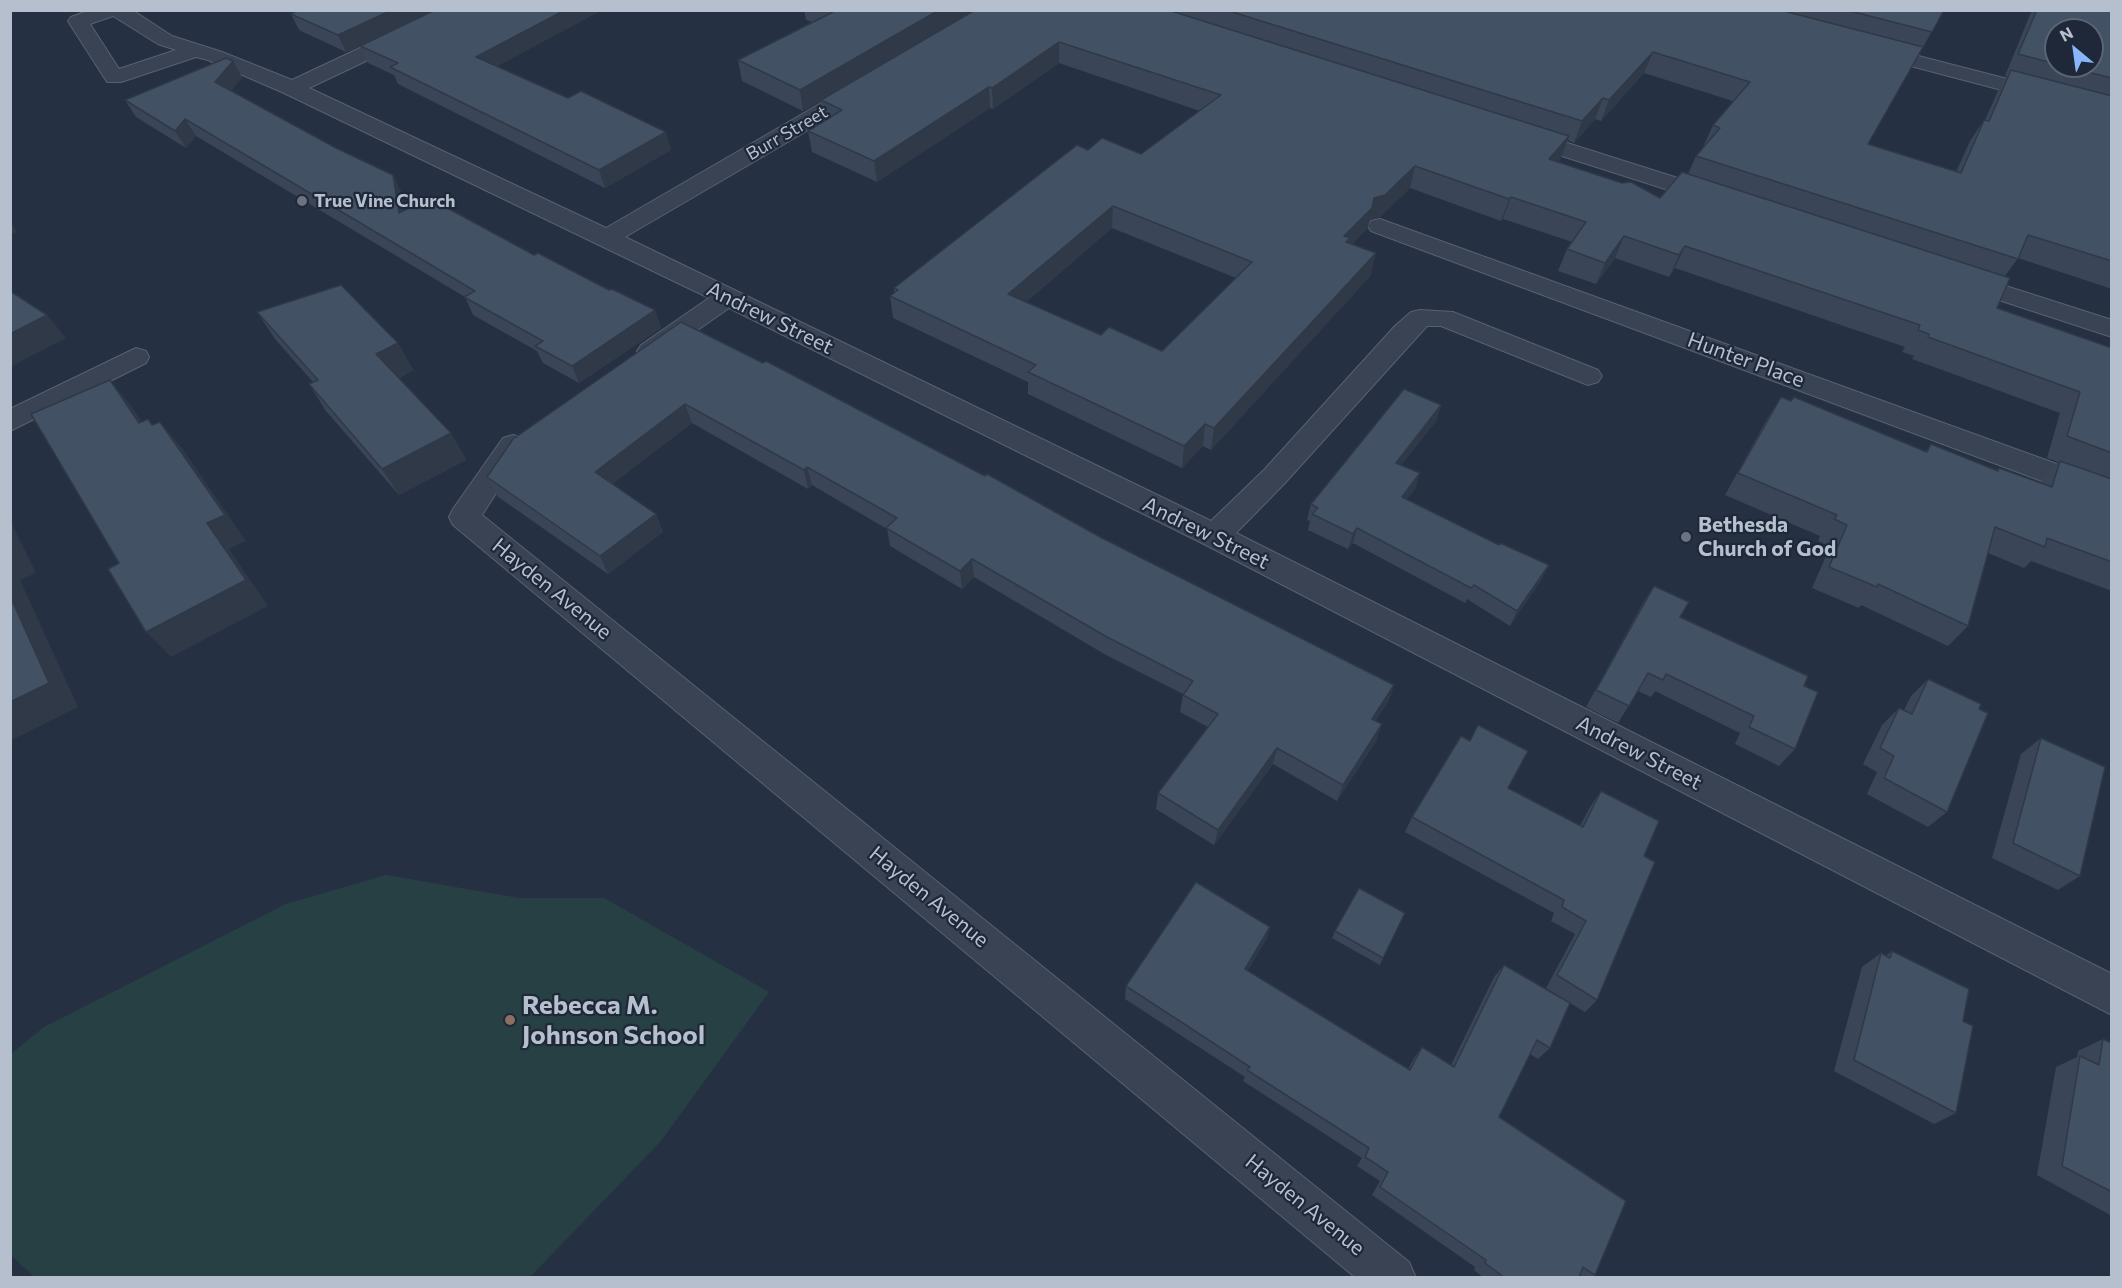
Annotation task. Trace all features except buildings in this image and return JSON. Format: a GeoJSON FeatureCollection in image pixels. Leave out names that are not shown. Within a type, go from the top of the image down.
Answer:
{"type":"FeatureCollection","features":[{"type":"Feature","properties":{"kind":"street"},"geometry":{"type":"LineString","coordinates":[[111,10],[78,21],[114,78],[196,50]]}},
{"type":"Feature","properties":{"kind":"street","name":"Andrew Street"},"geometry":{"type":"LineString","coordinates":[[118,10],[165,40],[282,84],[607,238],[1215,536],[2112,995]]}},
{"type":"Feature","properties":{"kind":"street"},"geometry":{"type":"LineString","coordinates":[[282,84],[458,10]]}},
{"type":"Feature","properties":{"kind":"street"},"geometry":{"type":"LineString","coordinates":[[1857,46],[2112,113]]}},
{"type":"Feature","properties":{"kind":"street","name":"Burr Street"},"geometry":{"type":"LineString","coordinates":[[607,238],[884,76]]}},
{"type":"Feature","properties":{"kind":"street"},"geometry":{"type":"LineString","coordinates":[[1499,129],[1736,205]]}},
{"type":"Feature","properties":{"kind":"street","name":"Hunter Place"},"geometry":{"type":"LineString","coordinates":[[1380,226],[2112,496]]}},
{"type":"Feature","properties":{"kind":"street"},"geometry":{"type":"LineString","coordinates":[[1937,271],[2112,329]]}},
{"type":"Feature","properties":{"kind":"street"},"geometry":{"type":"LineString","coordinates":[[631,364],[728,297]]}},
{"type":"Feature","properties":{"kind":"street"},"geometry":{"type":"LineString","coordinates":[[1215,536],[1274,477],[1404,332],[1420,318],[1444,318],[1588,376]]}},
{"type":"Feature","properties":{"kind":"street"},"geometry":{"type":"LineString","coordinates":[[10,420],[136,357]]}},
{"type":"Feature","properties":{"kind":"street","name":"Hayden Avenue"},"geometry":{"type":"LineString","coordinates":[[533,431],[513,445],[464,517],[1393,1278]]}},
{"type":"Feature","properties":{"kind":"green space"},"geometry":{"type":"Polygon","coordinates":[[[386,875],[519,898],[604,898],[769,992],[661,1141],[530,1277],[34,1277],[11,1255],[11,1054],[44,1027],[286,904],[386,875]]]}},
{"type":"Feature","properties":{"kind":"place","name":"True Vine Church"},"geometry":{"type":"Point","coordinates":[302,201]}},
{"type":"Feature","properties":{"kind":"place","name":"Bethesda Church of God"},"geometry":{"type":"Point","coordinates":[1686,537]}},
{"type":"Feature","properties":{"kind":"place","name":"Rebecca M. Johnson School"},"geometry":{"type":"Point","coordinates":[510,1020]}}]}
